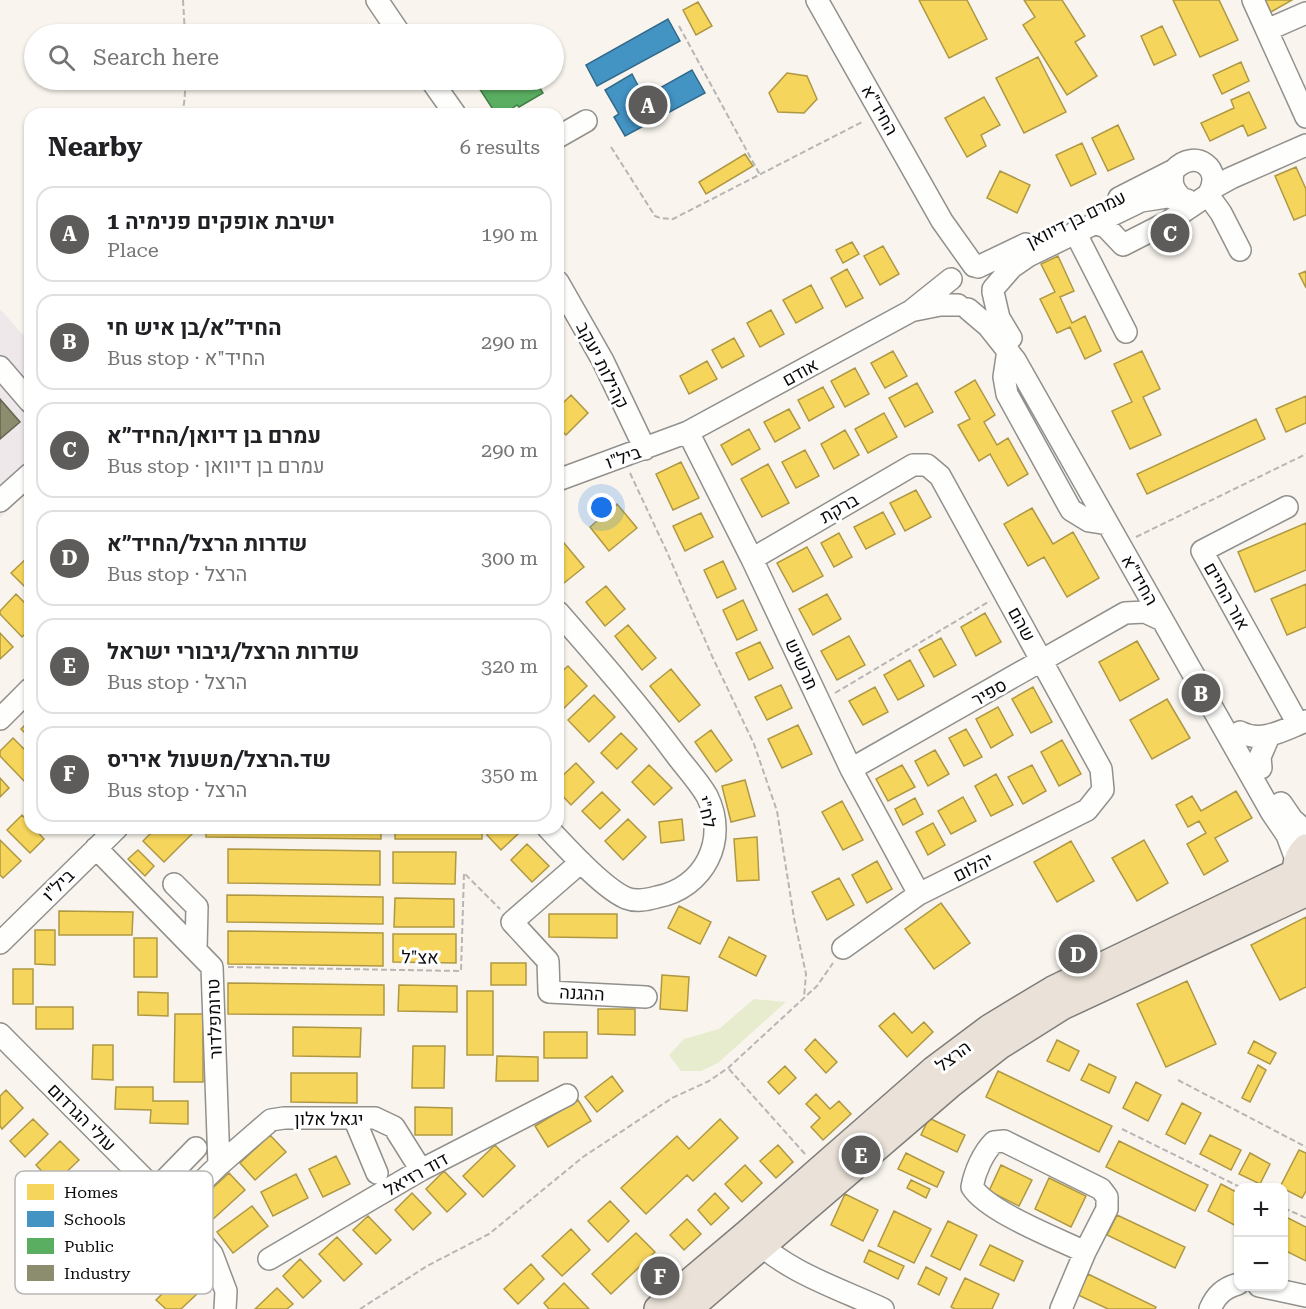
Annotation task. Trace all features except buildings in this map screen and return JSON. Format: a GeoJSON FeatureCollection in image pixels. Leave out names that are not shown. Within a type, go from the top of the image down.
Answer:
{"type":"FeatureCollection","features":[{"type":"Feature","properties":{"kind":"main road","name":"הרצל"},"geometry":{"type":"LineString","coordinates":[[688,1309],[819,1170],[934,1070],[990,1028],[1053,990],[1302,874]]}},
{"type":"Feature","properties":{"kind":"main road","name":"הרצל"},"geometry":{"type":"LineString","coordinates":[[658,1309],[755,1240],[1000,1045],[1062,1006],[1302,874]]}},
{"type":"Feature","properties":{"kind":"street"},"geometry":{"type":"LineString","coordinates":[[377,0],[393,24]]}},
{"type":"Feature","properties":{"kind":"street","name":"החיד\"א"},"geometry":{"type":"LineString","coordinates":[[817,0],[942,220],[965,271]]}},
{"type":"Feature","properties":{"kind":"street"},"geometry":{"type":"LineString","coordinates":[[1252,0],[1306,117]]}},
{"type":"Feature","properties":{"kind":"street"},"geometry":{"type":"LineString","coordinates":[[1267,30],[1306,13]]}},
{"type":"Feature","properties":{"kind":"street"},"geometry":{"type":"LineString","coordinates":[[438,90],[451,108]]}},
{"type":"Feature","properties":{"kind":"street"},"geometry":{"type":"LineString","coordinates":[[564,134],[586,121]]}},
{"type":"Feature","properties":{"kind":"street","name":"עמרם בן דיוואן"},"geometry":{"type":"LineString","coordinates":[[993,290],[1012,267],[1028,256],[1141,201],[1167,196],[1200,196],[1258,166],[1306,145]]}},
{"type":"Feature","properties":{"kind":"street"},"geometry":{"type":"LineString","coordinates":[[1085,228],[1106,227],[1123,245],[1168,222],[1200,196],[1213,176],[1206,164],[1192,160],[1179,164],[1174,170],[1172,184],[1178,195],[1200,196],[1221,213],[1240,250]]}},
{"type":"Feature","properties":{"kind":"street","name":"עמרם בן דיוואן"},"geometry":{"type":"LineString","coordinates":[[1206,164],[1227,168],[1258,166]]}},
{"type":"Feature","properties":{"kind":"street","name":"עמרם בן דיוואן"},"geometry":{"type":"LineString","coordinates":[[965,271],[1174,170]]}},
{"type":"Feature","properties":{"kind":"street","name":"עמרם בן דיוואן"},"geometry":{"type":"LineString","coordinates":[[1085,228],[1126,332]]}},
{"type":"Feature","properties":{"kind":"street"},"geometry":{"type":"LineString","coordinates":[[965,271],[991,278],[993,290],[991,298],[981,307],[963,307],[954,301],[949,290],[965,271]]}},
{"type":"Feature","properties":{"kind":"street","name":"אודם"},"geometry":{"type":"LineString","coordinates":[[688,432],[911,311],[965,271]]}},
{"type":"Feature","properties":{"kind":"street","name":"החיד\"א"},"geometry":{"type":"LineString","coordinates":[[993,290],[999,318],[1025,357],[1283,807],[1306,832]]}},
{"type":"Feature","properties":{"kind":"street","name":"קהילות יעקב"},"geometry":{"type":"LineString","coordinates":[[564,293],[603,361],[645,449]]}},
{"type":"Feature","properties":{"kind":"street","name":"אודם"},"geometry":{"type":"LineString","coordinates":[[911,311],[926,306],[963,307]]}},
{"type":"Feature","properties":{"kind":"street","name":"החיד\"א"},"geometry":{"type":"LineString","coordinates":[[963,307],[988,326],[1008,350],[1272,813],[1287,835],[1302,874]]}},
{"type":"Feature","properties":{"kind":"street"},"geometry":{"type":"LineString","coordinates":[[0,367],[24,395]]}},
{"type":"Feature","properties":{"kind":"street","name":"ביל\"ו"},"geometry":{"type":"LineString","coordinates":[[564,478],[688,432]]}},
{"type":"Feature","properties":{"kind":"street","name":"תרשיש"},"geometry":{"type":"LineString","coordinates":[[688,432],[752,559],[851,769],[919,894]]}},
{"type":"Feature","properties":{"kind":"street","name":"ברקת"},"geometry":{"type":"LineString","coordinates":[[752,559],[914,465],[927,465]]}},
{"type":"Feature","properties":{"kind":"street","name":"שהם"},"geometry":{"type":"LineString","coordinates":[[927,465],[940,477],[1043,661],[1101,769],[1103,790]]}},
{"type":"Feature","properties":{"kind":"street"},"geometry":{"type":"LineString","coordinates":[[0,501],[24,479]]}},
{"type":"Feature","properties":{"kind":"street","name":"אור החיים"},"geometry":{"type":"LineString","coordinates":[[1287,507],[1202,551],[1302,723]]}},
{"type":"Feature","properties":{"kind":"street","name":"ספיר"},"geometry":{"type":"LineString","coordinates":[[851,769],[1125,613],[1135,600],[1142,584]]}},
{"type":"Feature","properties":{"kind":"street"},"geometry":{"type":"LineString","coordinates":[[1125,613],[1145,612],[1162,620]]}},
{"type":"Feature","properties":{"kind":"street","name":"לח\"י"},"geometry":{"type":"LineString","coordinates":[[554,834],[580,862],[614,891],[627,898],[643,900],[670,895],[691,882],[705,867],[713,845],[713,820],[707,796],[650,719],[564,619]]}},
{"type":"Feature","properties":{"kind":"street"},"geometry":{"type":"LineString","coordinates":[[0,719],[24,695]]}},
{"type":"Feature","properties":{"kind":"street"},"geometry":{"type":"LineString","coordinates":[[1240,732],[1253,737],[1269,736],[1302,723]]}},
{"type":"Feature","properties":{"kind":"street"},"geometry":{"type":"LineString","coordinates":[[1261,768],[1260,758],[1269,736]]}},
{"type":"Feature","properties":{"kind":"street","name":"יהלום"},"geometry":{"type":"LineString","coordinates":[[843,948],[919,894],[1087,810],[1103,790]]}},
{"type":"Feature","properties":{"kind":"street","name":"ביל\"ו"},"geometry":{"type":"LineString","coordinates":[[0,944],[111,834]]}},
{"type":"Feature","properties":{"kind":"street","name":"טרומפלדור"},"geometry":{"type":"LineString","coordinates":[[96,848],[212,967],[219,1165]]}},
{"type":"Feature","properties":{"kind":"street"},"geometry":{"type":"LineString","coordinates":[[512,922],[580,862]]}},
{"type":"Feature","properties":{"kind":"street"},"geometry":{"type":"LineString","coordinates":[[174,884],[197,907],[196,950]]}},
{"type":"Feature","properties":{"kind":"street","name":"ההגנה"},"geometry":{"type":"LineString","coordinates":[[512,922],[548,961],[549,992],[646,997]]}},
{"type":"Feature","properties":{"kind":"street","name":"עולי הגרדום"},"geometry":{"type":"LineString","coordinates":[[0,1034],[136,1171]]}},
{"type":"Feature","properties":{"kind":"street","name":"דוד רזיאל"},"geometry":{"type":"LineString","coordinates":[[269,1259],[421,1170],[567,1095]]}},
{"type":"Feature","properties":{"kind":"street","name":"יגאל אלון"},"geometry":{"type":"LineString","coordinates":[[213,1171],[271,1120],[284,1118],[375,1118],[394,1128],[421,1170]]}},
{"type":"Feature","properties":{"kind":"street"},"geometry":{"type":"LineString","coordinates":[[354,1118],[377,1173]]}},
{"type":"Feature","properties":{"kind":"street"},"geometry":{"type":"LineString","coordinates":[[1061,1309],[1085,1252],[1107,1209],[1107,1197],[1101,1189],[1004,1141],[994,1142],[987,1148],[972,1187],[978,1196],[992,1207],[1085,1252]]}},
{"type":"Feature","properties":{"kind":"street"},"geometry":{"type":"LineString","coordinates":[[174,1171],[196,1148]]}},
{"type":"Feature","properties":{"kind":"street"},"geometry":{"type":"LineString","coordinates":[[755,1240],[793,1268],[883,1309]]}},
{"type":"Feature","properties":{"kind":"street","name":"עולי הגרדום"},"geometry":{"type":"LineString","coordinates":[[213,1257],[226,1291],[225,1309]]}},
{"type":"Feature","properties":{"kind":"street"},"geometry":{"type":"LineString","coordinates":[[1210,1309],[1215,1299],[1227,1287],[1234,1285]]}},
{"type":"Feature","properties":{"kind":"street"},"geometry":{"type":"LineString","coordinates":[[1280,1291],[1306,1296]]}},
{"type":"Feature","properties":{"kind":"path"},"geometry":{"type":"LineString","coordinates":[[183,0],[184,24]]}},
{"type":"Feature","properties":{"kind":"path"},"geometry":{"type":"LineString","coordinates":[[679,26],[760,175]]}},
{"type":"Feature","properties":{"kind":"path"},"geometry":{"type":"LineString","coordinates":[[182,108],[185,90]]}},
{"type":"Feature","properties":{"kind":"path"},"geometry":{"type":"LineString","coordinates":[[611,147],[652,212],[660,218],[673,219],[881,112]]}},
{"type":"Feature","properties":{"kind":"path"},"geometry":{"type":"LineString","coordinates":[[1130,540],[1306,454]]}},
{"type":"Feature","properties":{"kind":"path"},"geometry":{"type":"LineString","coordinates":[[623,457],[712,657],[754,744],[777,811],[794,918],[806,974],[804,998]]}},
{"type":"Feature","properties":{"kind":"path"},"geometry":{"type":"LineString","coordinates":[[820,702],[1004,592]]}},
{"type":"Feature","properties":{"kind":"path","name":"אצ\"ל"},"geometry":{"type":"LineString","coordinates":[[212,967],[461,971],[464,873],[512,922]]}},
{"type":"Feature","properties":{"kind":"path"},"geometry":{"type":"LineString","coordinates":[[360,1309],[427,1266],[489,1234],[583,1157],[672,1098],[709,1081],[728,1068],[817,986],[843,948]]}},
{"type":"Feature","properties":{"kind":"path"},"geometry":{"type":"LineString","coordinates":[[728,1068],[819,1170]]}},
{"type":"Feature","properties":{"kind":"path"},"geometry":{"type":"LineString","coordinates":[[1178,1080],[1306,1147]]}},
{"type":"Feature","properties":{"kind":"path"},"geometry":{"type":"LineString","coordinates":[[1122,1129],[1234,1184]]}},
{"type":"Feature","properties":{"kind":"path"},"geometry":{"type":"LineString","coordinates":[[1288,1210],[1306,1218]]}},
{"type":"Feature","properties":{"kind":"shaded area"},"geometry":{"type":"Polygon","coordinates":[[[0,309],[24,336],[24,492],[0,518],[0,309]]]}},
{"type":"Feature","properties":{"kind":"green space"},"geometry":{"type":"Polygon","coordinates":[[[754,999],[786,1002],[718,1063],[701,1071],[681,1071],[669,1055],[684,1039],[719,1029],[754,999]]]}},
{"type":"Feature","properties":{"kind":"place","name":"ישיבת אופקים פנימיה 1"},"geometry":{"type":"Point","coordinates":[648,105]}},
{"type":"Feature","properties":{"kind":"place","name":"עמרם בן דיואן/החיד״א"},"geometry":{"type":"Point","coordinates":[1170,233]}},
{"type":"Feature","properties":{"kind":"place","name":"החיד״א/בן איש חי"},"geometry":{"type":"Point","coordinates":[1201,693]}},
{"type":"Feature","properties":{"kind":"place","name":"שדרות הרצל/החיד״א"},"geometry":{"type":"Point","coordinates":[1078,954]}},
{"type":"Feature","properties":{"kind":"place","name":"שדרות הרצל/גיבורי ישראל"},"geometry":{"type":"Point","coordinates":[861,1155]}},
{"type":"Feature","properties":{"kind":"place","name":"שד.הרצל/משעול איריס"},"geometry":{"type":"Point","coordinates":[660,1276]}}]}
